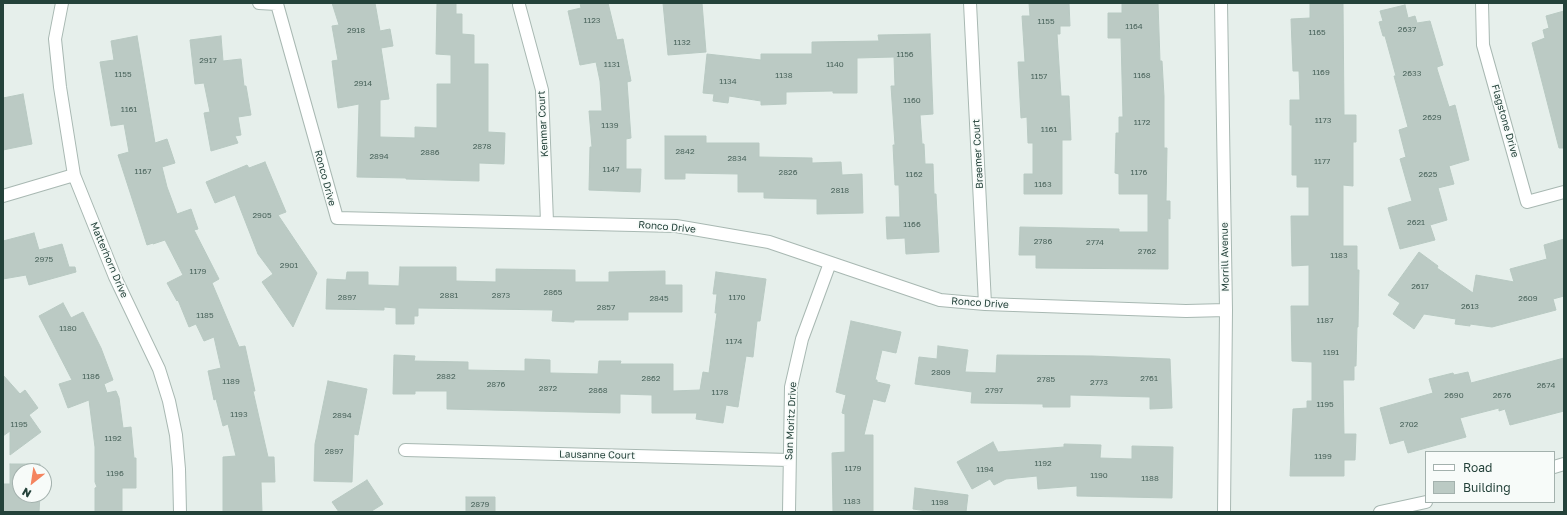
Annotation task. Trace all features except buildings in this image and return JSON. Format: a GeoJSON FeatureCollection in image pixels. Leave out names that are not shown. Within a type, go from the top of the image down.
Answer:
{"type":"FeatureCollection","features":[{"type":"Feature","properties":{"kind":"street","name":"Matterhorn Drive"},"geometry":{"type":"LineString","coordinates":[[62,3],[55,39],[60,87],[74,175],[115,277],[159,369],[165,388],[176,435],[179,469],[180,512]]}},
{"type":"Feature","properties":{"kind":"street","name":"Ronco Drive"},"geometry":{"type":"LineString","coordinates":[[260,3],[277,4],[336,218],[676,226],[769,242],[940,300],[985,304],[1226,310]]}},
{"type":"Feature","properties":{"kind":"street","name":"Braemer Court"},"geometry":{"type":"LineString","coordinates":[[970,3],[985,304]]}},
{"type":"Feature","properties":{"kind":"street","name":"Morrill Avenue"},"geometry":{"type":"LineString","coordinates":[[1221,3],[1226,310],[1224,512]]}},
{"type":"Feature","properties":{"kind":"street","name":"Flagstone Drive"},"geometry":{"type":"LineString","coordinates":[[1482,3],[1483,46],[1528,202],[1564,192]]}},
{"type":"Feature","properties":{"kind":"street","name":"Kenmar Court"},"geometry":{"type":"LineString","coordinates":[[519,5],[542,90],[546,222]]}},
{"type":"Feature","properties":{"kind":"street"},"geometry":{"type":"LineString","coordinates":[[3,196],[74,175]]}},
{"type":"Feature","properties":{"kind":"street","name":"San Moritz Drive"},"geometry":{"type":"LineString","coordinates":[[789,512],[791,387],[802,339],[830,263]]}},
{"type":"Feature","properties":{"kind":"street","name":"Lausanne Court"},"geometry":{"type":"LineString","coordinates":[[405,450],[789,460]]}},
{"type":"Feature","properties":{"kind":"street"},"geometry":{"type":"LineString","coordinates":[[1380,512],[1425,502]]}}]}
